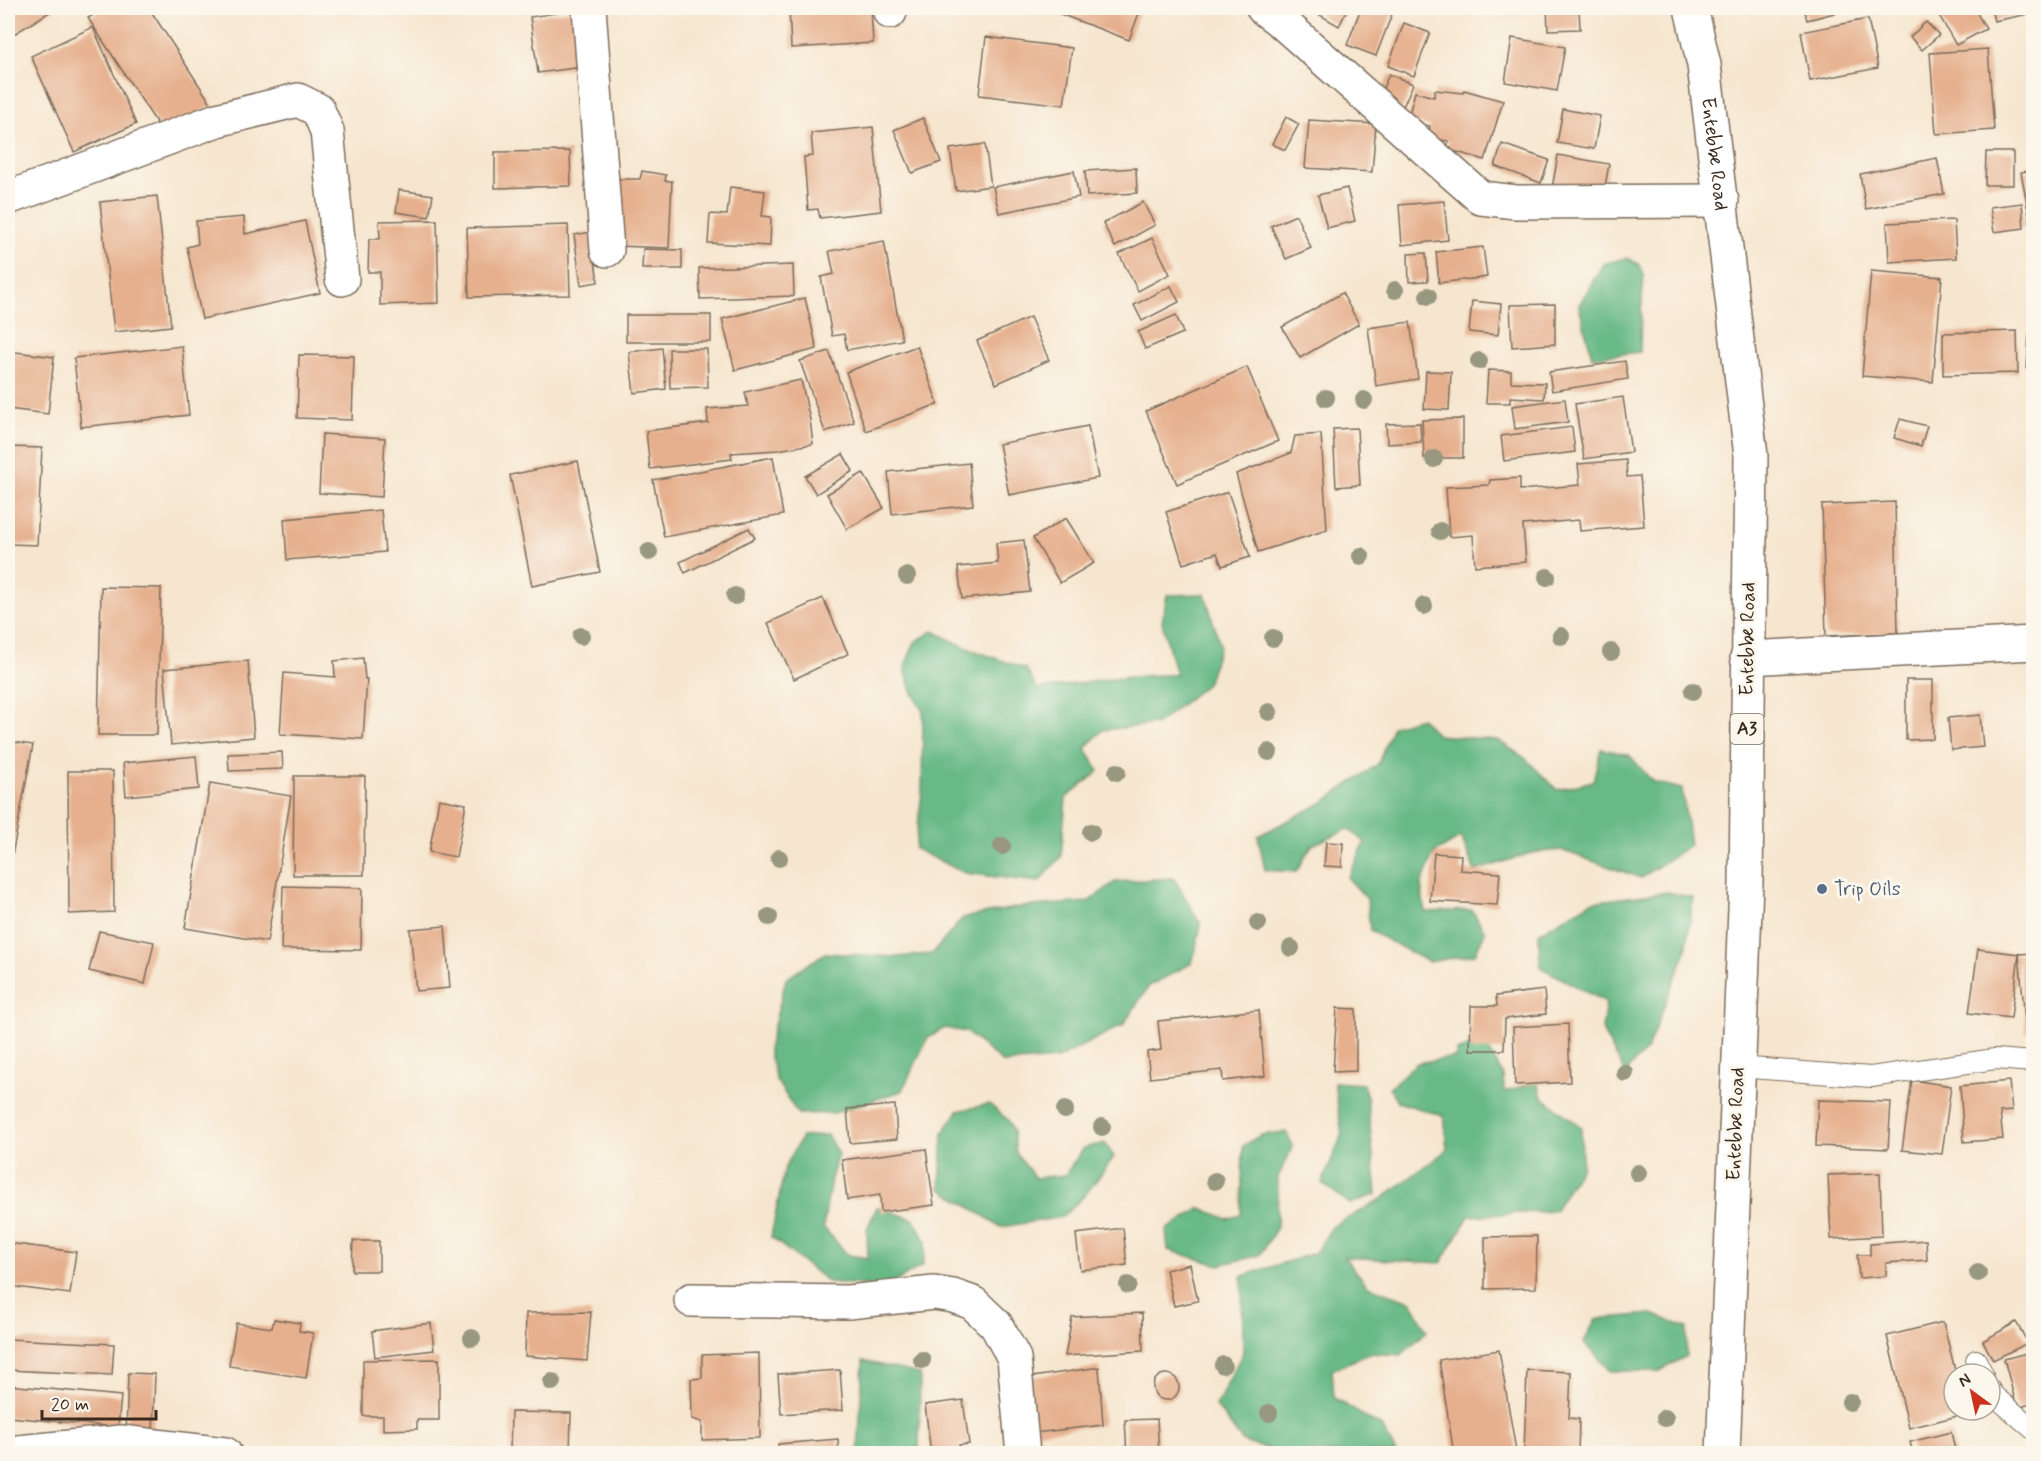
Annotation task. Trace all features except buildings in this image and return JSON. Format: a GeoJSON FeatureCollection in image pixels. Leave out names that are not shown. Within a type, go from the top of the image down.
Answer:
{"type":"FeatureCollection","features":[{"type":"Feature","properties":{"kind":"street"},"geometry":{"type":"LineString","coordinates":[[589,8],[607,250]]}},
{"type":"Feature","properties":{"kind":"street"},"geometry":{"type":"LineString","coordinates":[[1263,8],[1481,198],[1516,202],[1722,201]]}},
{"type":"Feature","properties":{"kind":"street","name":"Entebbe Road"},"geometry":{"type":"LineString","coordinates":[[1691,8],[1704,65],[1751,456],[1746,884],[1724,1454]]}},
{"type":"Feature","properties":{"kind":"street"},"geometry":{"type":"LineString","coordinates":[[8,198],[217,120],[298,100],[318,110],[327,131],[342,279]]}},
{"type":"Feature","properties":{"kind":"street"},"geometry":{"type":"LineString","coordinates":[[1747,658],[2034,643]]}},
{"type":"Feature","properties":{"kind":"street"},"geometry":{"type":"LineString","coordinates":[[691,1300],[848,1302],[934,1293],[973,1303],[996,1325],[1014,1358],[1023,1454]]}},
{"type":"Feature","properties":{"kind":"street"},"geometry":{"type":"LineString","coordinates":[[8,1453],[121,1442],[225,1454]]}},
{"type":"Feature","properties":{"kind":"lane"},"geometry":{"type":"LineString","coordinates":[[1738,1067],[1871,1077],[1995,1059],[2034,1062]]}},
{"type":"Feature","properties":{"kind":"lane"},"geometry":{"type":"LineString","coordinates":[[2002,1403],[2034,1430]]}},
{"type":"Feature","properties":{"kind":"green space"},"geometry":{"type":"Polygon","coordinates":[[[1627,258],[1640,265],[1644,277],[1640,352],[1592,357],[1579,305],[1603,264],[1627,258]]]}},
{"type":"Feature","properties":{"kind":"green space"},"geometry":{"type":"Polygon","coordinates":[[[1205,594],[1220,645],[1207,684],[1157,724],[1103,730],[1085,748],[1099,771],[1066,798],[1061,857],[1039,882],[965,873],[915,849],[922,793],[923,712],[909,685],[905,666],[915,642],[933,631],[967,648],[1026,669],[1037,689],[1123,678],[1176,675],[1162,622],[1167,595],[1205,594]]]}},
{"type":"Feature","properties":{"kind":"green space"},"geometry":{"type":"Polygon","coordinates":[[[1421,718],[1437,735],[1497,740],[1525,758],[1557,790],[1593,781],[1601,749],[1629,755],[1653,782],[1682,789],[1690,845],[1641,878],[1561,850],[1531,853],[1475,871],[1461,837],[1434,853],[1421,885],[1425,912],[1472,910],[1485,932],[1475,954],[1429,962],[1370,931],[1367,899],[1348,878],[1365,842],[1348,829],[1312,845],[1296,872],[1265,870],[1258,836],[1322,803],[1378,764],[1393,726],[1421,718]]]}},
{"type":"Feature","properties":{"kind":"green space"},"geometry":{"type":"Polygon","coordinates":[[[1174,878],[1201,925],[1192,963],[1149,986],[1123,1025],[1057,1059],[1003,1063],[966,1032],[945,1028],[928,1037],[902,1091],[834,1113],[798,1114],[776,1080],[768,1049],[786,979],[825,953],[896,957],[932,954],[963,918],[1020,907],[1088,902],[1115,882],[1174,878]]]}},
{"type":"Feature","properties":{"kind":"green space"},"geometry":{"type":"Polygon","coordinates":[[[1668,892],[1693,898],[1686,951],[1647,1049],[1625,1073],[1602,1030],[1606,1002],[1540,967],[1539,933],[1591,902],[1668,892]]]}},
{"type":"Feature","properties":{"kind":"green space"},"geometry":{"type":"Polygon","coordinates":[[[1484,1041],[1503,1075],[1504,1092],[1537,1082],[1542,1097],[1581,1127],[1582,1166],[1554,1211],[1469,1216],[1441,1263],[1344,1257],[1368,1286],[1411,1301],[1427,1331],[1401,1355],[1370,1353],[1332,1370],[1334,1398],[1383,1428],[1396,1453],[1282,1453],[1243,1442],[1216,1406],[1243,1352],[1242,1276],[1315,1253],[1332,1227],[1380,1200],[1447,1150],[1444,1116],[1398,1102],[1389,1088],[1417,1063],[1456,1057],[1457,1051],[1484,1041]]]}},
{"type":"Feature","properties":{"kind":"green space"},"geometry":{"type":"Polygon","coordinates":[[[1334,1082],[1363,1084],[1367,1097],[1377,1194],[1350,1204],[1322,1183],[1342,1135],[1334,1082]]]}},
{"type":"Feature","properties":{"kind":"green space"},"geometry":{"type":"Polygon","coordinates":[[[989,1104],[1008,1120],[1013,1131],[1016,1153],[1035,1178],[1065,1175],[1084,1148],[1105,1143],[1114,1157],[1085,1195],[1062,1217],[1001,1227],[940,1188],[943,1133],[958,1111],[989,1104]]]}},
{"type":"Feature","properties":{"kind":"green space"},"geometry":{"type":"Polygon","coordinates":[[[1286,1132],[1293,1146],[1278,1177],[1277,1227],[1260,1255],[1219,1265],[1168,1250],[1166,1230],[1201,1208],[1227,1219],[1241,1215],[1243,1146],[1261,1135],[1286,1132]]]}},
{"type":"Feature","properties":{"kind":"green space"},"geometry":{"type":"Polygon","coordinates":[[[827,1135],[838,1154],[831,1179],[823,1227],[848,1255],[868,1258],[867,1229],[877,1207],[914,1219],[926,1241],[923,1265],[887,1287],[828,1282],[771,1237],[785,1167],[802,1137],[827,1135]]]}},
{"type":"Feature","properties":{"kind":"green space"},"geometry":{"type":"Polygon","coordinates":[[[1652,1314],[1687,1328],[1686,1356],[1660,1371],[1610,1371],[1584,1342],[1596,1319],[1652,1314]]]}},
{"type":"Feature","properties":{"kind":"green space"},"geometry":{"type":"Polygon","coordinates":[[[863,1361],[920,1374],[919,1453],[858,1453],[863,1361]]]}},
{"type":"Feature","properties":{"kind":"place","name":"Trip Oils"},"geometry":{"type":"Point","coordinates":[1822,889]}}]}
